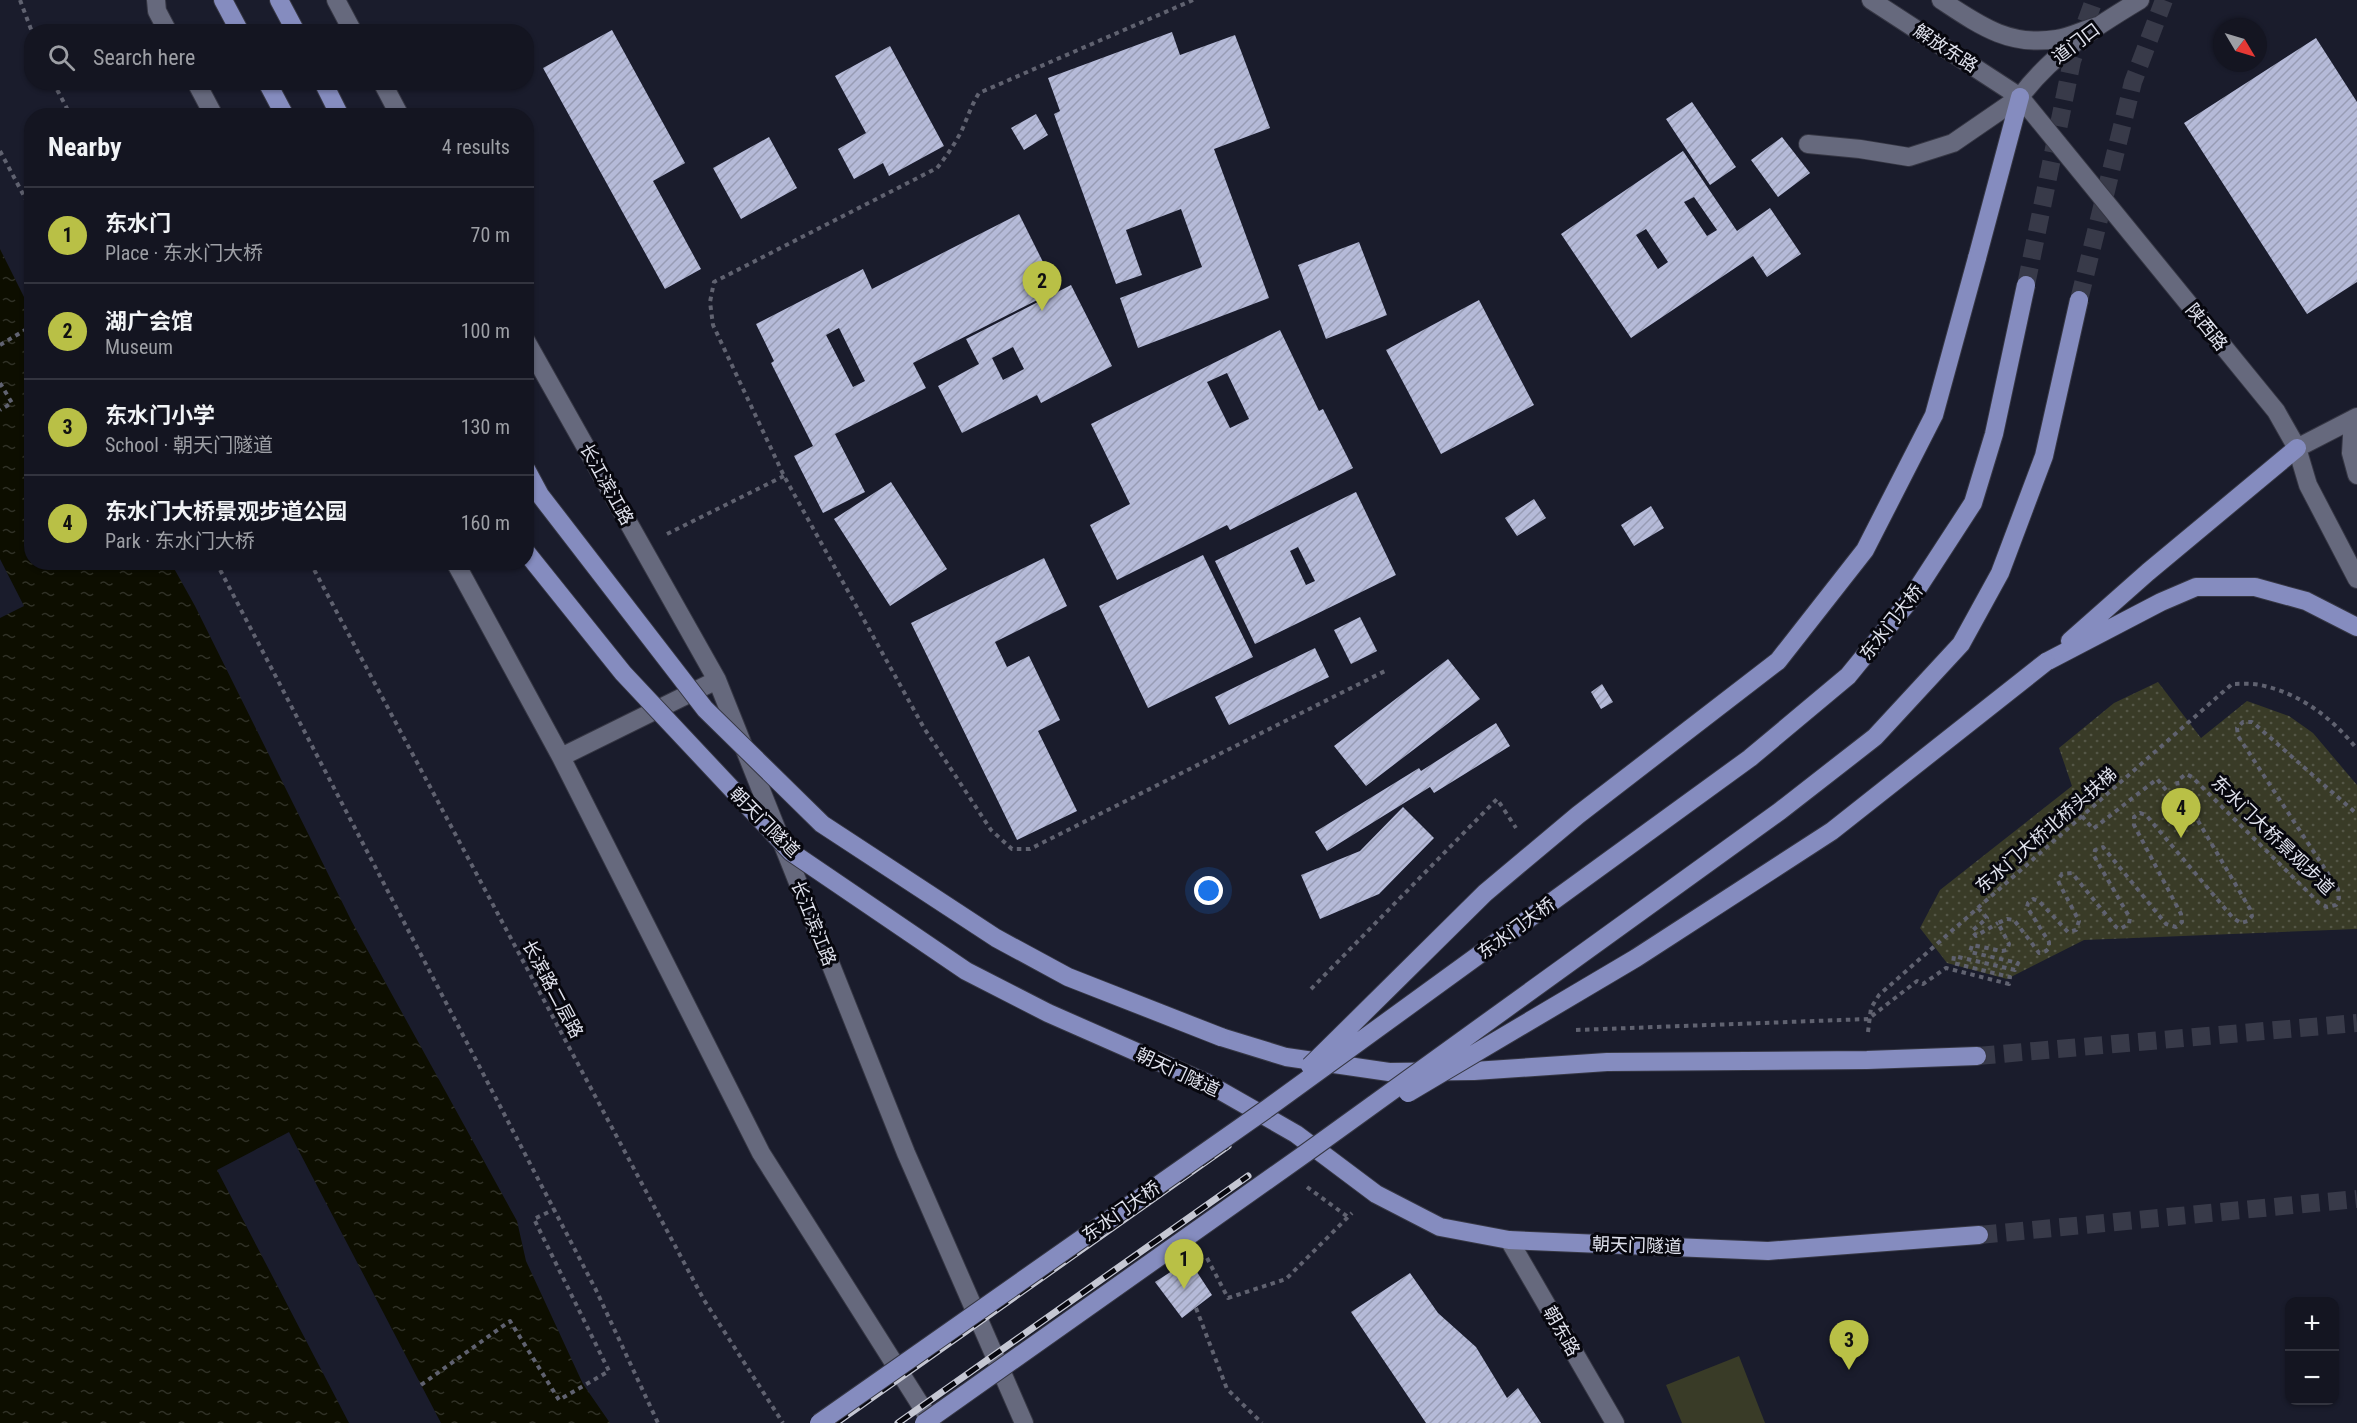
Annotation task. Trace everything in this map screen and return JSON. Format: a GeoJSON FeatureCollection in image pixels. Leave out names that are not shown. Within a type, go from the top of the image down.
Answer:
{"type":"FeatureCollection","features":[{"type":"Feature","properties":{"kind":"main road"},"geometry":{"type":"LineString","coordinates":[[156,0],[157,11],[164,24]]}},
{"type":"Feature","properties":{"kind":"main road"},"geometry":{"type":"LineString","coordinates":[[223,0],[236,24]]}},
{"type":"Feature","properties":{"kind":"main road"},"geometry":{"type":"LineString","coordinates":[[279,0],[292,24]]}},
{"type":"Feature","properties":{"kind":"main road"},"geometry":{"type":"LineString","coordinates":[[336,0],[349,24]]}},
{"type":"Feature","properties":{"kind":"main road","name":"解放东路"},"geometry":{"type":"LineString","coordinates":[[1871,0],[2020,97]]}},
{"type":"Feature","properties":{"kind":"main road","name":"解放东路"},"geometry":{"type":"LineString","coordinates":[[1941,0],[1988,30],[2010,38],[2033,41],[2058,39],[2097,26]]}},
{"type":"Feature","properties":{"kind":"main road","name":"道门口"},"geometry":{"type":"LineString","coordinates":[[1808,144],[1909,157],[1953,143],[2020,97],[2036,76],[2056,56],[2097,26],[2140,0]]}},
{"type":"Feature","properties":{"kind":"main road"},"geometry":{"type":"LineString","coordinates":[[200,90],[210,108]]}},
{"type":"Feature","properties":{"kind":"main road"},"geometry":{"type":"LineString","coordinates":[[271,90],[281,108]]}},
{"type":"Feature","properties":{"kind":"main road"},"geometry":{"type":"LineString","coordinates":[[327,90],[336,108]]}},
{"type":"Feature","properties":{"kind":"main road"},"geometry":{"type":"LineString","coordinates":[[386,90],[396,108]]}},
{"type":"Feature","properties":{"kind":"main road"},"geometry":{"type":"LineString","coordinates":[[1268,1108],[1485,893],[1578,815],[1778,661],[1865,550],[1934,415],[2020,97]]}},
{"type":"Feature","properties":{"kind":"main road","name":"陕西路"},"geometry":{"type":"LineString","coordinates":[[2020,97],[2276,411],[2297,448],[2308,484],[2357,579]]}},
{"type":"Feature","properties":{"kind":"main road","name":"东水门大桥"},"geometry":{"type":"LineString","coordinates":[[819,1423],[1268,1108],[1750,758],[1848,676],[1910,600],[1973,503],[1994,434],[2026,285]]}},
{"type":"Feature","properties":{"kind":"main road"},"geometry":{"type":"LineString","coordinates":[[924,1423],[1306,1153],[1780,811],[1875,737],[1961,644],[2001,573],[2044,456],[2079,300]]}},
{"type":"Feature","properties":{"kind":"main road","name":"长江滨江路"},"geometry":{"type":"LineString","coordinates":[[534,354],[717,680],[906,1153],[1024,1423]]}},
{"type":"Feature","properties":{"kind":"main road"},"geometry":{"type":"LineString","coordinates":[[1306,1153],[1636,958],[1832,831],[2046,662],[2148,572],[2297,448],[2355,418]]}},
{"type":"Feature","properties":{"kind":"main road"},"geometry":{"type":"LineString","coordinates":[[2355,418],[2351,453],[2357,475]]}},
{"type":"Feature","properties":{"kind":"main road"},"geometry":{"type":"LineString","coordinates":[[534,484],[540,495],[705,709],[822,824],[996,938],[1068,976],[1221,1037],[1286,1057],[1389,1072],[1474,1071],[1607,1062],[1867,1060],[1977,1056]]}},
{"type":"Feature","properties":{"kind":"main road","name":"朝天门隧道"},"geometry":{"type":"LineString","coordinates":[[534,562],[623,673],[791,852],[966,971],[1048,1013],[1207,1083],[1296,1134],[1376,1194],[1440,1227],[1509,1240],[1768,1251],[1979,1235]]}},
{"type":"Feature","properties":{"kind":"main road"},"geometry":{"type":"LineString","coordinates":[[459,570],[561,757],[761,1153],[932,1423]]}},
{"type":"Feature","properties":{"kind":"main road"},"geometry":{"type":"LineString","coordinates":[[2046,662],[2161,602],[2196,588],[2255,587],[2306,601],[2357,627]]}},
{"type":"Feature","properties":{"kind":"main road"},"geometry":{"type":"LineString","coordinates":[[561,757],[717,680]]}},
{"type":"Feature","properties":{"kind":"main road","name":"朝东路"},"geometry":{"type":"LineString","coordinates":[[1509,1240],[1615,1423]]}},
{"type":"Feature","properties":{"kind":"path"},"geometry":{"type":"LineString","coordinates":[[20,0],[29,24]]}},
{"type":"Feature","properties":{"kind":"path"},"geometry":{"type":"LineString","coordinates":[[1193,0],[979,93],[950,151],[937,168],[714,282],[710,302],[713,325],[783,476],[924,728],[991,831],[1012,849],[1030,849],[1385,671]]}},
{"type":"Feature","properties":{"kind":"path"},"geometry":{"type":"LineString","coordinates":[[57,90],[67,108]]}},
{"type":"Feature","properties":{"kind":"path"},"geometry":{"type":"LineString","coordinates":[[0,151],[24,196]]}},
{"type":"Feature","properties":{"kind":"path"},"geometry":{"type":"LineString","coordinates":[[0,345],[24,331]]}},
{"type":"Feature","properties":{"kind":"path"},"geometry":{"type":"LineString","coordinates":[[0,383],[12,403],[0,410]]}},
{"type":"Feature","properties":{"kind":"path"},"geometry":{"type":"LineString","coordinates":[[642,547],[783,476]]}},
{"type":"Feature","properties":{"kind":"path"},"geometry":{"type":"LineString","coordinates":[[220,570],[597,1290],[658,1423]]}},
{"type":"Feature","properties":{"kind":"path","name":"长滨路二层路"},"geometry":{"type":"LineString","coordinates":[[314,570],[704,1300],[783,1423]]}},
{"type":"Feature","properties":{"kind":"path","name":"东水门大桥北桥头扶梯"},"geometry":{"type":"LineString","coordinates":[[1868,1019],[1878,995],[2232,684],[2259,685],[2292,696],[2323,713],[2343,731],[2357,749]]}},
{"type":"Feature","properties":{"kind":"path","name":"东水门大桥景观步道"},"geometry":{"type":"LineString","coordinates":[[1998,923],[2007,919],[2014,920],[2037,951],[2046,951],[2049,948],[2049,942],[2027,908],[2030,901],[2036,899],[2066,930],[2072,932],[2076,930],[2079,921],[2059,883],[2060,876],[2066,872],[2072,873],[2116,927],[2120,929],[2127,926],[2130,918],[2094,856],[2095,850],[2103,847],[2166,924],[2173,927],[2180,924],[2181,914],[2134,825],[2134,817],[2143,813],[2233,918],[2241,923],[2248,921],[2252,915],[2250,909],[2176,784],[2179,778],[2186,774],[2192,777],[2319,903],[2327,907],[2336,905],[2337,890],[2238,736],[2237,728],[2247,722],[2258,726],[2357,814]]}},
{"type":"Feature","properties":{"kind":"path"},"geometry":{"type":"LineString","coordinates":[[2082,816],[2093,829],[2157,779],[2181,808],[2187,804]]}},
{"type":"Feature","properties":{"kind":"path"},"geometry":{"type":"LineString","coordinates":[[1311,989],[1497,799],[1516,828]]}},
{"type":"Feature","properties":{"kind":"path"},"geometry":{"type":"LineString","coordinates":[[1867,1060],[1868,1019],[1917,981],[1923,984],[1946,968],[2009,984],[2010,977],[1953,963],[1954,956],[2015,970],[2018,963],[1970,952],[1972,945],[2002,951],[2007,950],[2009,944],[1998,923],[1976,936],[1972,931],[1987,918],[1978,908]]}},
{"type":"Feature","properties":{"kind":"path"},"geometry":{"type":"LineString","coordinates":[[1202,1250],[1228,1298],[1286,1279],[1348,1217],[1376,1194]]}},
{"type":"Feature","properties":{"kind":"path"},"geometry":{"type":"LineString","coordinates":[[421,1385],[510,1322],[559,1400],[609,1371],[534,1219],[555,1209]]}},
{"type":"Feature","properties":{"kind":"path"},"geometry":{"type":"LineString","coordinates":[[1196,1308],[1227,1389],[1263,1423]]}},
{"type":"Feature","properties":{"kind":"green space"},"geometry":{"type":"Polygon","coordinates":[[[2158,682],[2201,738],[2247,701],[2289,716],[2313,733],[2357,785],[2357,929],[2084,940],[2007,979],[1947,963],[1920,928],[1940,890],[2072,786],[2059,748],[2114,703],[2158,682]]]}},
{"type":"Feature","properties":{"kind":"green space"},"geometry":{"type":"Polygon","coordinates":[[[1739,1356],[1765,1423],[1682,1423],[1666,1385],[1739,1356]]]}},
{"type":"Feature","properties":{"kind":"water"},"geometry":{"type":"Polygon","coordinates":[[[0,249],[24,297],[24,570],[175,570],[352,922],[517,1221],[526,1261],[583,1384],[610,1423],[0,1423],[0,249]]]}},
{"type":"Feature","properties":{"kind":"pier"},"geometry":{"type":"Polygon","coordinates":[[[0,559],[24,606],[0,618],[0,559]]]}},
{"type":"Feature","properties":{"kind":"pier"},"geometry":{"type":"Polygon","coordinates":[[[289,1132],[441,1423],[349,1423],[217,1170],[289,1132]]]}},
{"type":"Feature","properties":{"kind":"building"},"geometry":{"type":"Polygon","coordinates":[[[612,30],[685,163],[653,181],[701,269],[665,289],[543,68],[612,30]]]}},
{"type":"Feature","properties":{"kind":"building"},"geometry":{"type":"Polygon","coordinates":[[[1172,32],[1180,55],[1235,35],[1270,128],[1214,149],[1269,298],[1138,348],[1120,298],[1202,267],[1181,209],[1126,230],[1142,275],[1116,284],[1054,114],[1060,111],[1048,78],[1172,32]]]}},
{"type":"Feature","properties":{"kind":"building"},"geometry":{"type":"Polygon","coordinates":[[[2316,38],[2357,102],[2357,282],[2307,314],[2184,123],[2263,72],[2267,72],[2267,70],[2316,38]]]}},
{"type":"Feature","properties":{"kind":"building"},"geometry":{"type":"Polygon","coordinates":[[[890,46],[944,146],[889,176],[883,163],[854,179],[838,149],[866,133],[835,76],[890,46]]]}},
{"type":"Feature","properties":{"kind":"building"},"geometry":{"type":"Polygon","coordinates":[[[1692,102],[1736,167],[1710,185],[1666,119],[1692,102]]]}},
{"type":"Feature","properties":{"kind":"building"},"geometry":{"type":"Polygon","coordinates":[[[1036,114],[1048,135],[1024,150],[1011,128],[1036,114]]]}},
{"type":"Feature","properties":{"kind":"building"},"geometry":{"type":"Polygon","coordinates":[[[769,137],[797,188],[741,219],[713,168],[769,137]]]}},
{"type":"Feature","properties":{"kind":"building"},"geometry":{"type":"Polygon","coordinates":[[[1782,137],[1810,173],[1778,197],[1751,160],[1782,137]]]}},
{"type":"Feature","properties":{"kind":"building"},"geometry":{"type":"Polygon","coordinates":[[[1683,151],[1737,231],[1770,208],[1801,254],[1767,277],[1753,256],[1631,338],[1561,234],[1683,151]],[[1694,197],[1684,202],[1707,236],[1717,230],[1694,197]],[[1646,229],[1636,235],[1658,269],[1668,262],[1646,229]]]}},
{"type":"Feature","properties":{"kind":"building"},"geometry":{"type":"Polygon","coordinates":[[[1019,214],[1057,290],[913,363],[926,388],[835,434],[865,492],[823,513],[794,456],[813,446],[771,363],[774,361],[756,324],[863,269],[872,289],[1019,214]],[[839,328],[826,335],[853,387],[865,381],[839,328]]]}},
{"type":"Feature","properties":{"kind":"building"},"geometry":{"type":"Polygon","coordinates":[[[1359,242],[1387,315],[1326,339],[1298,265],[1359,242]]]}},
{"type":"Feature","properties":{"kind":"building"},"geometry":{"type":"Polygon","coordinates":[[[1071,285],[1112,366],[1041,403],[1037,395],[962,433],[938,386],[979,364],[966,339],[1071,285]],[[1013,347],[992,358],[1003,380],[1024,369],[1013,347]]]}},
{"type":"Feature","properties":{"kind":"building"},"geometry":{"type":"Polygon","coordinates":[[[1479,300],[1534,405],[1441,454],[1386,350],[1479,300]]]}},
{"type":"Feature","properties":{"kind":"building"},"geometry":{"type":"Polygon","coordinates":[[[1280,330],[1319,411],[1323,409],[1353,468],[1230,530],[1227,525],[1117,580],[1090,525],[1130,504],[1091,424],[1280,330]],[[1227,373],[1207,382],[1230,428],[1249,419],[1227,373]]]}},
{"type":"Feature","properties":{"kind":"building"},"geometry":{"type":"Polygon","coordinates":[[[891,482],[947,569],[890,606],[834,519],[891,482]]]}},
{"type":"Feature","properties":{"kind":"building"},"geometry":{"type":"Polygon","coordinates":[[[1356,492],[1396,575],[1255,644],[1215,561],[1356,492]],[[1298,547],[1290,551],[1306,585],[1315,581],[1298,547]]]}},
{"type":"Feature","properties":{"kind":"building"},"geometry":{"type":"Polygon","coordinates":[[[1534,499],[1546,518],[1517,536],[1505,518],[1534,499]]]}},
{"type":"Feature","properties":{"kind":"building"},"geometry":{"type":"Polygon","coordinates":[[[1651,506],[1664,528],[1634,546],[1621,525],[1651,506]]]}},
{"type":"Feature","properties":{"kind":"building"},"geometry":{"type":"Polygon","coordinates":[[[1203,555],[1253,657],[1148,708],[1099,606],[1203,555]]]}},
{"type":"Feature","properties":{"kind":"building"},"geometry":{"type":"Polygon","coordinates":[[[1044,558],[1067,606],[995,642],[1007,667],[1029,656],[1060,720],[1038,731],[1077,811],[1017,840],[911,623],[1044,558]]]}},
{"type":"Feature","properties":{"kind":"building"},"geometry":{"type":"Polygon","coordinates":[[[1360,617],[1377,651],[1351,664],[1334,630],[1360,617]]]}},
{"type":"Feature","properties":{"kind":"building"},"geometry":{"type":"Polygon","coordinates":[[[1315,648],[1329,677],[1229,725],[1215,697],[1315,648]]]}},
{"type":"Feature","properties":{"kind":"building"},"geometry":{"type":"Polygon","coordinates":[[[1448,659],[1480,699],[1366,786],[1334,746],[1448,659]]]}},
{"type":"Feature","properties":{"kind":"building"},"geometry":{"type":"Polygon","coordinates":[[[1602,684],[1613,702],[1601,709],[1591,692],[1602,684]]]}},
{"type":"Feature","properties":{"kind":"building"},"geometry":{"type":"Polygon","coordinates":[[[1496,723],[1510,746],[1434,793],[1430,787],[1327,851],[1315,832],[1419,768],[1421,771],[1496,723]]]}},
{"type":"Feature","properties":{"kind":"building"},"geometry":{"type":"Polygon","coordinates":[[[1403,807],[1434,838],[1379,894],[1320,919],[1301,875],[1360,851],[1403,807]]]}},
{"type":"Feature","properties":{"kind":"building"},"geometry":{"type":"Polygon","coordinates":[[[1189,1260],[1212,1295],[1182,1318],[1155,1282],[1189,1260]]]}},
{"type":"Feature","properties":{"kind":"building"},"geometry":{"type":"Polygon","coordinates":[[[1410,1273],[1438,1313],[1476,1347],[1507,1398],[1518,1388],[1541,1423],[1426,1423],[1351,1312],[1410,1273]]]}},
{"type":"Feature","properties":{"kind":"tunnel"},"geometry":{"type":"LineString","coordinates":[[2026,285],[2072,61],[2094,0]]}},
{"type":"Feature","properties":{"kind":"tunnel"},"geometry":{"type":"LineString","coordinates":[[2079,300],[2133,82],[2164,0]]}},
{"type":"Feature","properties":{"kind":"tunnel"},"geometry":{"type":"LineString","coordinates":[[1977,1056],[2357,1023]]}},
{"type":"Feature","properties":{"kind":"tunnel"},"geometry":{"type":"LineString","coordinates":[[1979,1235],[2357,1199]]}},
{"type":"Feature","properties":{"kind":"railway"},"geometry":{"type":"LineString","coordinates":[[836,1423],[1228,1146]]}},
{"type":"Feature","properties":{"kind":"railway"},"geometry":{"type":"LineString","coordinates":[[898,1423],[1248,1176]]}},
{"type":"Feature","properties":{"kind":"place","name":"湖广会馆"},"geometry":{"type":"Point","coordinates":[1042,311]}},
{"type":"Feature","properties":{"kind":"place","name":"东水门大桥景观步道公园"},"geometry":{"type":"Point","coordinates":[2181,838]}},
{"type":"Feature","properties":{"kind":"place","name":"东水门"},"geometry":{"type":"Point","coordinates":[1184,1289]}},
{"type":"Feature","properties":{"kind":"place","name":"东水门小学"},"geometry":{"type":"Point","coordinates":[1849,1370]}}]}
